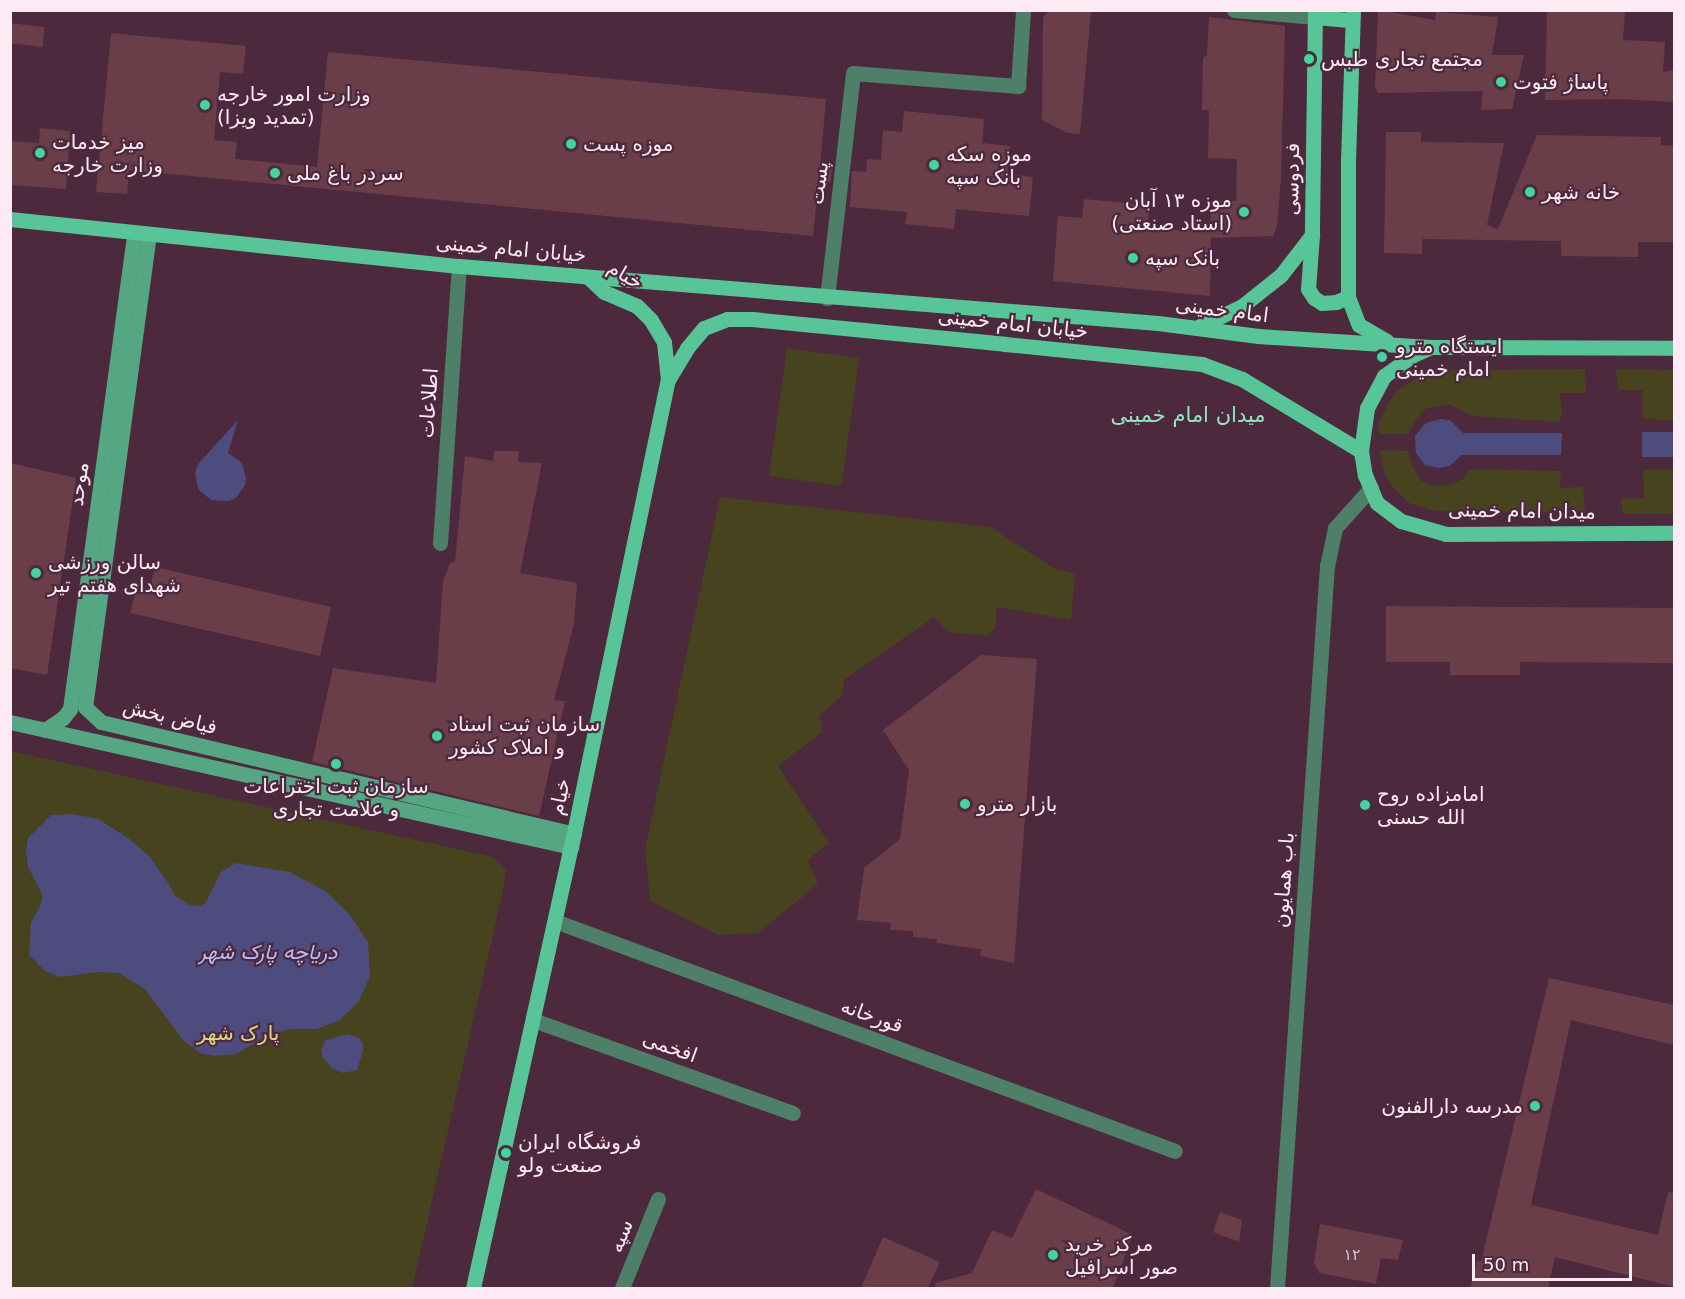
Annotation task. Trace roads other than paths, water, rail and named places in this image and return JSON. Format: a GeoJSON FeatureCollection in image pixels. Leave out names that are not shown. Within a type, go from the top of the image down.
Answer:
{"type":"FeatureCollection","features":[{"type":"Feature","properties":{"kind":"main road"},"geometry":{"type":"LineString","coordinates":[[1315,14],[1352,15],[1347,228],[1348,297],[1359,325],[1395,345]]}},
{"type":"Feature","properties":{"kind":"main road","name":"فردوسی"},"geometry":{"type":"LineString","coordinates":[[1198,327],[1242,306],[1281,275],[1312,235],[1315,14]]}},
{"type":"Feature","properties":{"kind":"main road","name":"خیابان امام خمینی"},"geometry":{"type":"LineString","coordinates":[[10,219],[459,266],[1008,313]]}},
{"type":"Feature","properties":{"kind":"main road"},"geometry":{"type":"LineString","coordinates":[[1312,235],[1308,288],[1314,298],[1322,303],[1336,302],[1348,297]]}},
{"type":"Feature","properties":{"kind":"main road","name":"خیام"},"geometry":{"type":"LineString","coordinates":[[473,1288],[573,841],[668,380],[664,342],[651,321],[637,306],[604,292],[588,277]]}},
{"type":"Feature","properties":{"kind":"main road","name":"امام خمینی"},"geometry":{"type":"LineString","coordinates":[[1008,313],[1198,327],[1258,336],[1430,347]]}},
{"type":"Feature","properties":{"kind":"main road","name":"خیابان امام خمینی"},"geometry":{"type":"LineString","coordinates":[[668,380],[687,348],[704,328],[727,319],[752,319],[1040,347],[1202,364],[1242,379],[1361,451]]}},
{"type":"Feature","properties":{"kind":"main road","name":"میدان امام خمینی"},"geometry":{"type":"LineString","coordinates":[[1674,348],[1430,347],[1413,355],[1384,376],[1367,408],[1361,451],[1365,475],[1377,503],[1401,520],[1446,534],[1674,533]]}},
{"type":"Feature","properties":{"kind":"street","name":"پست"},"geometry":{"type":"LineString","coordinates":[[827,298],[853,73],[1018,86],[1023,10]]}},
{"type":"Feature","properties":{"kind":"street"},"geometry":{"type":"LineString","coordinates":[[1234,10],[1315,14]]}},
{"type":"Feature","properties":{"kind":"street","name":"موحد"},"geometry":{"type":"LineString","coordinates":[[45,730],[63,718],[70,709],[142,233]]}},
{"type":"Feature","properties":{"kind":"street","name":"فیاض بخش"},"geometry":{"type":"LineString","coordinates":[[142,233],[86,707],[101,722],[573,841]]}},
{"type":"Feature","properties":{"kind":"street","name":"اطلاعات"},"geometry":{"type":"LineString","coordinates":[[440,543],[459,266]]}},
{"type":"Feature","properties":{"kind":"street","name":"باب همایون"},"geometry":{"type":"LineString","coordinates":[[1277,1288],[1327,566],[1335,528],[1371,488]]}},
{"type":"Feature","properties":{"kind":"street","name":"فیاض بخش"},"geometry":{"type":"LineString","coordinates":[[10,722],[573,841]]}},
{"type":"Feature","properties":{"kind":"street","name":"قورخانه"},"geometry":{"type":"LineString","coordinates":[[555,921],[1175,1151]]}},
{"type":"Feature","properties":{"kind":"street","name":"افخمی"},"geometry":{"type":"LineString","coordinates":[[533,1020],[793,1113]]}},
{"type":"Feature","properties":{"kind":"street","name":"سپه"},"geometry":{"type":"LineString","coordinates":[[622,1288],[658,1199]]}},
{"type":"Feature","properties":{"kind":"water"},"geometry":{"type":"Polygon","coordinates":[[[1441,419],[1451,421],[1463,433],[1562,433],[1561,455],[1462,455],[1449,466],[1439,468],[1425,465],[1416,453],[1415,436],[1426,423],[1441,419]]]}},
{"type":"Feature","properties":{"kind":"water"},"geometry":{"type":"Polygon","coordinates":[[[238,420],[228,453],[242,463],[246,478],[245,485],[236,498],[229,501],[211,500],[198,489],[195,472],[199,463],[238,420]]]}},
{"type":"Feature","properties":{"kind":"water"},"geometry":{"type":"Polygon","coordinates":[[[1642,432],[1674,432],[1674,457],[1642,457],[1642,432]]]}},
{"type":"Feature","properties":{"kind":"water","name":"دریاچه پارک شهر"},"geometry":{"type":"Polygon","coordinates":[[[73,814],[98,819],[128,838],[149,856],[175,896],[190,905],[201,906],[206,902],[221,872],[236,863],[290,872],[325,891],[349,914],[368,942],[370,976],[359,1001],[340,1020],[317,1029],[290,1029],[266,1036],[236,1054],[215,1056],[200,1053],[184,1041],[145,989],[119,973],[96,972],[60,977],[45,971],[29,955],[31,923],[42,901],[42,894],[28,867],[26,850],[28,838],[51,815],[73,814]]]}},
{"type":"Feature","properties":{"kind":"water"},"geometry":{"type":"Polygon","coordinates":[[[348,1034],[359,1038],[363,1044],[363,1051],[357,1070],[343,1073],[332,1068],[323,1058],[321,1050],[326,1040],[348,1034]]]}},
{"type":"Feature","properties":{"kind":"place","name":"مجتمع تجاری طبس"},"geometry":{"type":"Point","coordinates":[1309,59]}},
{"type":"Feature","properties":{"kind":"place","name":"پاساژ فتوت"},"geometry":{"type":"Point","coordinates":[1501,82]}},
{"type":"Feature","properties":{"kind":"place","name":"وزارت امور خارجه (تمدید ویزا)"},"geometry":{"type":"Point","coordinates":[205,105]}},
{"type":"Feature","properties":{"kind":"place","name":"موزه پست"},"geometry":{"type":"Point","coordinates":[571,144]}},
{"type":"Feature","properties":{"kind":"place","name":"میز خدمات وزارت خارجه"},"geometry":{"type":"Point","coordinates":[40,153]}},
{"type":"Feature","properties":{"kind":"place","name":"موزه سکه بانک سپه"},"geometry":{"type":"Point","coordinates":[934,165]}},
{"type":"Feature","properties":{"kind":"place","name":"سردر باغ ملی"},"geometry":{"type":"Point","coordinates":[275,173]}},
{"type":"Feature","properties":{"kind":"place","name":"خانه شهر"},"geometry":{"type":"Point","coordinates":[1530,192]}},
{"type":"Feature","properties":{"kind":"place","name":"موزه ۱۳ آبان (استاد صنعتی)"},"geometry":{"type":"Point","coordinates":[1244,212]}},
{"type":"Feature","properties":{"kind":"place","name":"بانک سپه"},"geometry":{"type":"Point","coordinates":[1133,258]}},
{"type":"Feature","properties":{"kind":"place","name":"ایستگاه مترو امام خمینی"},"geometry":{"type":"Point","coordinates":[1382,357]}},
{"type":"Feature","properties":{"kind":"place","name":"سالن ورزشی شهدای هفتم تیر"},"geometry":{"type":"Point","coordinates":[36,573]}},
{"type":"Feature","properties":{"kind":"place","name":"سازمان ثبت اسناد و املاک کشور"},"geometry":{"type":"Point","coordinates":[437,736]}},
{"type":"Feature","properties":{"kind":"place","name":"سازمان ثبت اختراعات و علامت تجاری"},"geometry":{"type":"Point","coordinates":[336,764]}},
{"type":"Feature","properties":{"kind":"place","name":"بازار مترو"},"geometry":{"type":"Point","coordinates":[965,804]}},
{"type":"Feature","properties":{"kind":"place","name":"امامزاده روح الله حسنی"},"geometry":{"type":"Point","coordinates":[1365,805]}},
{"type":"Feature","properties":{"kind":"place","name":"مدرسه دارالفنون"},"geometry":{"type":"Point","coordinates":[1535,1106]}},
{"type":"Feature","properties":{"kind":"place","name":"فروشگاه ایران صنعت ولو"},"geometry":{"type":"Point","coordinates":[506,1153]}},
{"type":"Feature","properties":{"kind":"place","name":"مرکز خرید صور اسرافیل"},"geometry":{"type":"Point","coordinates":[1053,1255]}},
{"type":"Feature","properties":{"kind":"district","name":"میدان امام خمینی"},"geometry":{"type":"Point","coordinates":[1188,415]}},
{"type":"Feature","properties":{"kind":"park label","name":"پارک شهر"},"geometry":{"type":"Point","coordinates":[238,1033]}}]}
